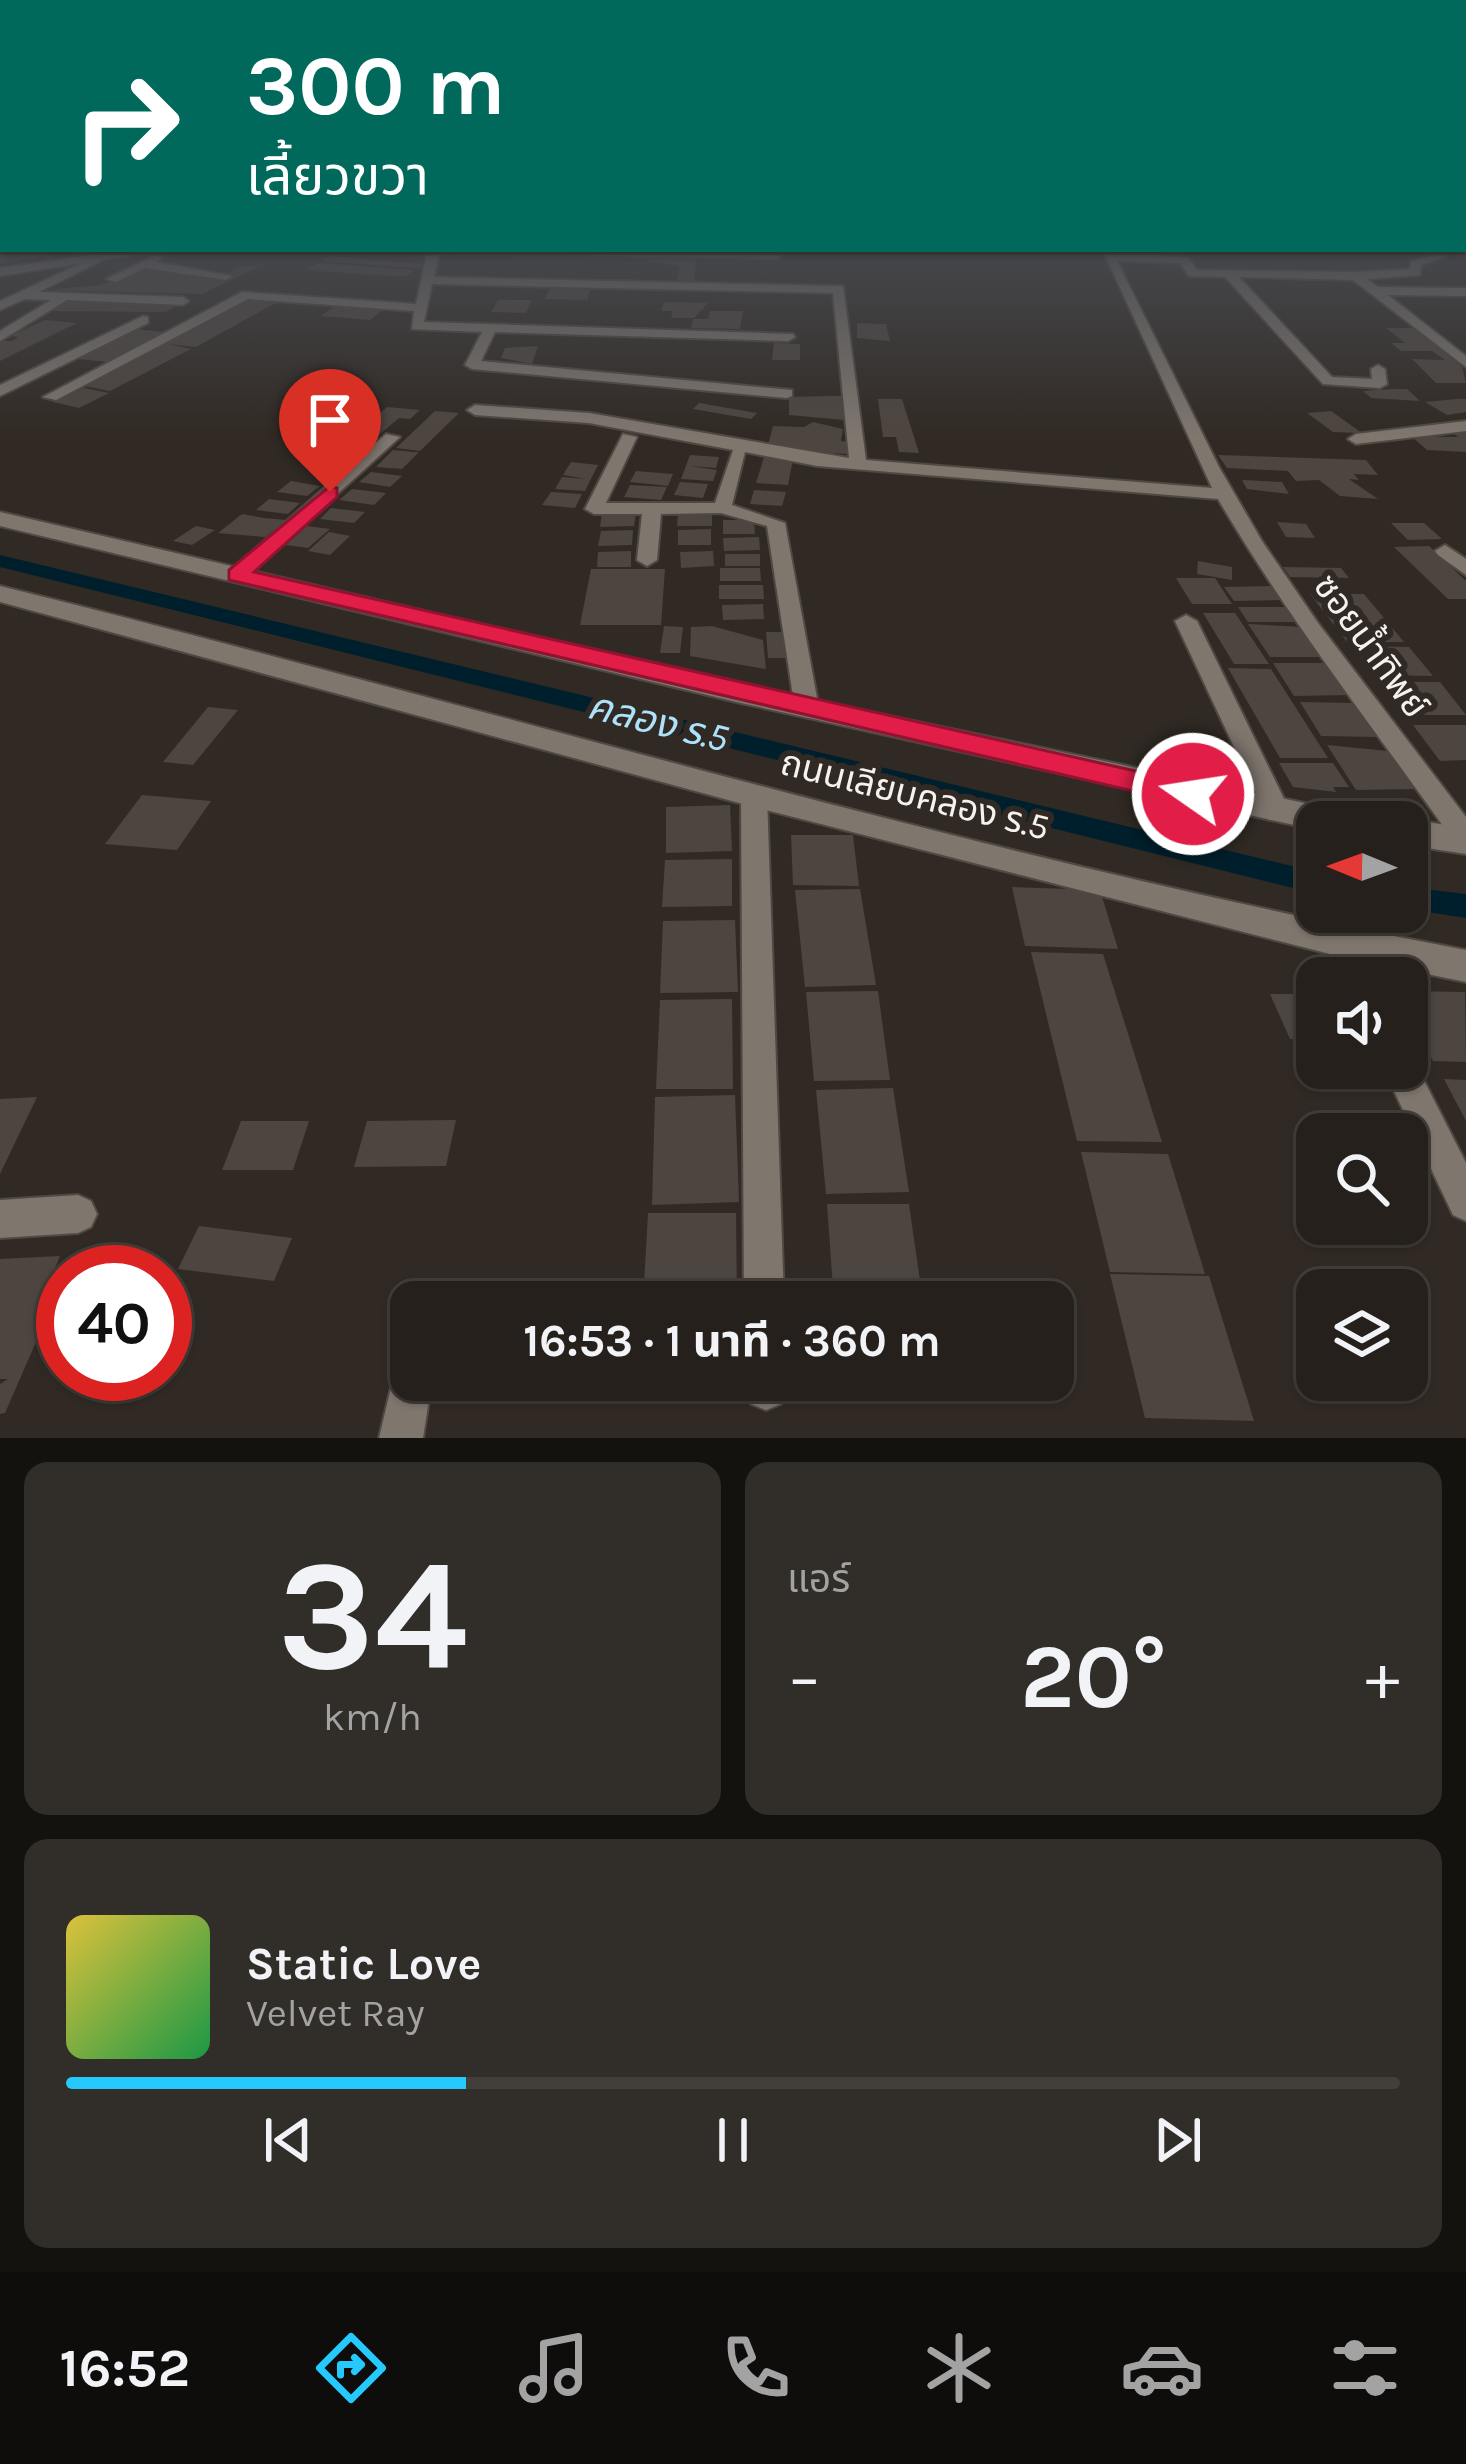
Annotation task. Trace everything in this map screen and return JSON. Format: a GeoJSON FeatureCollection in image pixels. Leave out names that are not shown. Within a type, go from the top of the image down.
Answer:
{"type":"FeatureCollection","features":[{"type":"Feature","properties":{"kind":"street"},"geometry":{"type":"LineString","coordinates":[[0,338],[58,301]]}},
{"type":"Feature","properties":{"kind":"street"},"geometry":{"type":"LineString","coordinates":[[51,397],[236,301]]}},
{"type":"Feature","properties":{"kind":"street"},"geometry":{"type":"LineString","coordinates":[[329,301],[421,308]]}},
{"type":"Feature","properties":{"kind":"street"},"geometry":{"type":"LineString","coordinates":[[422,301],[417,326],[788,337]]}},
{"type":"Feature","properties":{"kind":"street"},"geometry":{"type":"LineString","coordinates":[[842,301],[858,464]]}},
{"type":"Feature","properties":{"kind":"street","name":"ซอยน้ำทิพย์"},"geometry":{"type":"LineString","coordinates":[[1137,301],[1225,494],[1269,568],[1466,839]]}},
{"type":"Feature","properties":{"kind":"street"},"geometry":{"type":"LineString","coordinates":[[1254,301],[1328,381],[1380,384],[1378,369]]}},
{"type":"Feature","properties":{"kind":"street"},"geometry":{"type":"LineString","coordinates":[[1389,301],[1466,363]]}},
{"type":"Feature","properties":{"kind":"street"},"geometry":{"type":"LineString","coordinates":[[0,391],[143,320]]}},
{"type":"Feature","properties":{"kind":"street"},"geometry":{"type":"LineString","coordinates":[[491,327],[473,365],[787,393]]}},
{"type":"Feature","properties":{"kind":"street"},"geometry":{"type":"LineString","coordinates":[[475,410],[590,418],[858,464],[1225,494]]}},
{"type":"Feature","properties":{"kind":"street"},"geometry":{"type":"LineString","coordinates":[[1356,439],[1466,426]]}},
{"type":"Feature","properties":{"kind":"street"},"geometry":{"type":"LineString","coordinates":[[629,436],[594,509],[722,508],[776,523],[807,709]]}},
{"type":"Feature","properties":{"kind":"street"},"geometry":{"type":"LineString","coordinates":[[237,575],[392,437]]}},
{"type":"Feature","properties":{"kind":"street"},"geometry":{"type":"LineString","coordinates":[[722,508],[738,454]]}},
{"type":"Feature","properties":{"kind":"street"},"geometry":{"type":"LineString","coordinates":[[647,560],[652,509]]}},
{"type":"Feature","properties":{"kind":"street","name":"ถนนเลียบคลอง ร.5"},"geometry":{"type":"LineString","coordinates":[[0,519],[807,709],[1296,816]]}},
{"type":"Feature","properties":{"kind":"street"},"geometry":{"type":"LineString","coordinates":[[1445,551],[1466,569]]}},
{"type":"Feature","properties":{"kind":"street","name":"ถนนเลียบคลอง ร.5"},"geometry":{"type":"LineString","coordinates":[[0,593],[754,795],[1338,941],[1466,965]]}},
{"type":"Feature","properties":{"kind":"street"},"geometry":{"type":"LineString","coordinates":[[1186,621],[1278,813]]}},
{"type":"Feature","properties":{"kind":"street"},"geometry":{"type":"LineString","coordinates":[[754,795],[764,1281]]}},
{"type":"Feature","properties":{"kind":"street"},"geometry":{"type":"LineString","coordinates":[[1428,834],[1466,839]]}},
{"type":"Feature","properties":{"kind":"street"},"geometry":{"type":"LineString","coordinates":[[1338,941],[1346,957]]}},
{"type":"Feature","properties":{"kind":"street"},"geometry":{"type":"LineString","coordinates":[[1410,1089],[1466,1202]]}},
{"type":"Feature","properties":{"kind":"street"},"geometry":{"type":"LineString","coordinates":[[0,1219],[78,1214]]}},
{"type":"Feature","properties":{"kind":"street"},"geometry":{"type":"LineString","coordinates":[[401,1438],[408,1401]]}},
{"type":"Feature","properties":{"kind":"building"},"geometry":{"type":"Polygon","coordinates":[[[65,301],[180,303],[166,312],[47,311],[65,301]]]}},
{"type":"Feature","properties":{"kind":"building"},"geometry":{"type":"Polygon","coordinates":[[[244,301],[279,301],[196,347],[168,344],[191,349],[110,391],[85,386],[244,301]]]}},
{"type":"Feature","properties":{"kind":"building"},"geometry":{"type":"Polygon","coordinates":[[[497,301],[531,301],[526,313],[491,312],[497,301]]]}},
{"type":"Feature","properties":{"kind":"building"},"geometry":{"type":"Polygon","coordinates":[[[664,302],[708,303],[694,318],[671,318],[673,311],[661,311],[664,302]]]}},
{"type":"Feature","properties":{"kind":"building"},"geometry":{"type":"Polygon","coordinates":[[[339,303],[387,307],[370,320],[321,316],[339,303]]]}},
{"type":"Feature","properties":{"kind":"building"},"geometry":{"type":"Polygon","coordinates":[[[710,311],[743,311],[740,329],[691,328],[693,319],[708,319],[710,311]]]}},
{"type":"Feature","properties":{"kind":"building"},"geometry":{"type":"Polygon","coordinates":[[[45,320],[77,323],[0,361],[0,341],[12,341],[19,337],[10,336],[45,320]]]}},
{"type":"Feature","properties":{"kind":"building"},"geometry":{"type":"Polygon","coordinates":[[[857,323],[886,324],[890,341],[857,338],[857,323]]]}},
{"type":"Feature","properties":{"kind":"building"},"geometry":{"type":"Polygon","coordinates":[[[1386,328],[1415,328],[1462,367],[1466,383],[1436,383],[1412,359],[1445,360],[1432,351],[1401,351],[1391,343],[1405,343],[1386,328]]]}},
{"type":"Feature","properties":{"kind":"building"},"geometry":{"type":"Polygon","coordinates":[[[135,329],[164,332],[108,362],[78,359],[135,329]]]}},
{"type":"Feature","properties":{"kind":"building"},"geometry":{"type":"Polygon","coordinates":[[[774,343],[800,344],[800,360],[772,360],[774,343]]]}},
{"type":"Feature","properties":{"kind":"building"},"geometry":{"type":"Polygon","coordinates":[[[538,346],[532,364],[501,358],[505,348],[538,346]]]}},
{"type":"Feature","properties":{"kind":"building"},"geometry":{"type":"Polygon","coordinates":[[[84,388],[109,393],[79,408],[53,402],[84,388]]]}},
{"type":"Feature","properties":{"kind":"building"},"geometry":{"type":"Polygon","coordinates":[[[1407,389],[1420,401],[1371,398],[1363,391],[1407,389]]]}},
{"type":"Feature","properties":{"kind":"building"},"geometry":{"type":"Polygon","coordinates":[[[841,396],[844,420],[789,415],[789,397],[841,396]]]}},
{"type":"Feature","properties":{"kind":"building"},"geometry":{"type":"Polygon","coordinates":[[[878,399],[902,399],[919,453],[899,452],[896,437],[883,437],[878,399]]]}},
{"type":"Feature","properties":{"kind":"building"},"geometry":{"type":"Polygon","coordinates":[[[1466,399],[1466,412],[1447,415],[1425,402],[1466,399]]]}},
{"type":"Feature","properties":{"kind":"building"},"geometry":{"type":"Polygon","coordinates":[[[699,403],[757,413],[751,419],[693,409],[699,403]]]}},
{"type":"Feature","properties":{"kind":"building"},"geometry":{"type":"Polygon","coordinates":[[[387,407],[420,410],[410,419],[399,418],[346,463],[322,460],[387,407]]]}},
{"type":"Feature","properties":{"kind":"building"},"geometry":{"type":"Polygon","coordinates":[[[435,411],[459,413],[420,451],[396,448],[435,411]]]}},
{"type":"Feature","properties":{"kind":"building"},"geometry":{"type":"Polygon","coordinates":[[[1331,411],[1362,433],[1333,432],[1307,413],[1331,411]]]}},
{"type":"Feature","properties":{"kind":"building"},"geometry":{"type":"Polygon","coordinates":[[[813,422],[843,429],[841,441],[850,442],[848,454],[767,449],[773,426],[804,427],[813,422]]]}},
{"type":"Feature","properties":{"kind":"building"},"geometry":{"type":"Polygon","coordinates":[[[1450,431],[1466,431],[1466,452],[1427,450],[1411,436],[1458,437],[1450,431]]]}},
{"type":"Feature","properties":{"kind":"building"},"geometry":{"type":"Polygon","coordinates":[[[393,450],[419,452],[402,469],[376,467],[393,450]]]}},
{"type":"Feature","properties":{"kind":"building"},"geometry":{"type":"Polygon","coordinates":[[[690,455],[719,457],[716,468],[690,466],[717,470],[713,481],[681,479],[690,455]]]}},
{"type":"Feature","properties":{"kind":"building"},"geometry":{"type":"Polygon","coordinates":[[[1218,455],[1366,460],[1378,475],[1354,474],[1359,480],[1349,479],[1378,499],[1340,496],[1319,480],[1296,481],[1288,471],[1227,468],[1218,455]]]}},
{"type":"Feature","properties":{"kind":"building"},"geometry":{"type":"Polygon","coordinates":[[[764,457],[793,459],[788,485],[756,483],[764,457]]]}},
{"type":"Feature","properties":{"kind":"building"},"geometry":{"type":"Polygon","coordinates":[[[571,462],[598,465],[585,491],[555,489],[562,477],[586,479],[563,475],[571,462]]]}},
{"type":"Feature","properties":{"kind":"building"},"geometry":{"type":"Polygon","coordinates":[[[636,471],[673,474],[668,486],[630,482],[636,471]]]}},
{"type":"Feature","properties":{"kind":"building"},"geometry":{"type":"Polygon","coordinates":[[[371,472],[402,476],[390,487],[359,482],[371,472]]]}},
{"type":"Feature","properties":{"kind":"building"},"geometry":{"type":"Polygon","coordinates":[[[1242,480],[1282,482],[1289,494],[1247,489],[1242,480]]]}},
{"type":"Feature","properties":{"kind":"building"},"geometry":{"type":"Polygon","coordinates":[[[291,481],[320,486],[307,496],[277,492],[291,481]]]}},
{"type":"Feature","properties":{"kind":"building"},"geometry":{"type":"Polygon","coordinates":[[[680,482],[708,484],[703,498],[674,495],[680,482]]]}},
{"type":"Feature","properties":{"kind":"building"},"geometry":{"type":"Polygon","coordinates":[[[630,485],[667,487],[661,500],[624,497],[630,485]]]}},
{"type":"Feature","properties":{"kind":"building"},"geometry":{"type":"Polygon","coordinates":[[[352,489],[386,493],[374,505],[339,500],[352,489]]]}},
{"type":"Feature","properties":{"kind":"building"},"geometry":{"type":"Polygon","coordinates":[[[754,490],[786,492],[782,506],[750,504],[754,490]]]}},
{"type":"Feature","properties":{"kind":"building"},"geometry":{"type":"Polygon","coordinates":[[[551,492],[582,494],[575,508],[542,505],[551,492]]]}},
{"type":"Feature","properties":{"kind":"building"},"geometry":{"type":"Polygon","coordinates":[[[269,499],[300,503],[288,514],[256,510],[269,499]]]}},
{"type":"Feature","properties":{"kind":"building"},"geometry":{"type":"Polygon","coordinates":[[[331,508],[365,512],[354,523],[320,519],[331,508]]]}},
{"type":"Feature","properties":{"kind":"building"},"geometry":{"type":"Polygon","coordinates":[[[712,511],[712,526],[677,526],[678,512],[712,511]]]}},
{"type":"Feature","properties":{"kind":"building"},"geometry":{"type":"Polygon","coordinates":[[[602,513],[636,513],[634,526],[600,527],[602,513]]]}},
{"type":"Feature","properties":{"kind":"building"},"geometry":{"type":"Polygon","coordinates":[[[242,514],[286,520],[265,537],[218,533],[242,514]]]}},
{"type":"Feature","properties":{"kind":"building"},"geometry":{"type":"Polygon","coordinates":[[[723,520],[754,520],[755,534],[723,534],[723,520]]]}},
{"type":"Feature","properties":{"kind":"building"},"geometry":{"type":"Polygon","coordinates":[[[1277,522],[1306,524],[1315,538],[1286,537],[1277,522]]]}},
{"type":"Feature","properties":{"kind":"building"},"geometry":{"type":"Polygon","coordinates":[[[1391,523],[1424,523],[1442,539],[1408,540],[1391,523]]]}},
{"type":"Feature","properties":{"kind":"building"},"geometry":{"type":"Polygon","coordinates":[[[196,526],[215,530],[192,545],[173,541],[196,526]]]}},
{"type":"Feature","properties":{"kind":"building"},"geometry":{"type":"Polygon","coordinates":[[[307,526],[330,529],[308,548],[286,545],[307,526]]]}},
{"type":"Feature","properties":{"kind":"building"},"geometry":{"type":"Polygon","coordinates":[[[711,529],[711,545],[678,545],[678,530],[711,529]]]}},
{"type":"Feature","properties":{"kind":"building"},"geometry":{"type":"Polygon","coordinates":[[[633,530],[632,545],[598,546],[601,531],[633,530]]]}},
{"type":"Feature","properties":{"kind":"building"},"geometry":{"type":"Polygon","coordinates":[[[329,532],[350,536],[330,555],[308,551],[329,532]]]}},
{"type":"Feature","properties":{"kind":"building"},"geometry":{"type":"Polygon","coordinates":[[[759,537],[760,550],[724,551],[723,538],[759,537]]]}},
{"type":"Feature","properties":{"kind":"building"},"geometry":{"type":"Polygon","coordinates":[[[1429,546],[1466,581],[1466,599],[1448,599],[1394,547],[1429,546]]]}},
{"type":"Feature","properties":{"kind":"building"},"geometry":{"type":"Polygon","coordinates":[[[631,551],[631,567],[597,567],[598,552],[631,551]]]}},
{"type":"Feature","properties":{"kind":"building"},"geometry":{"type":"Polygon","coordinates":[[[713,551],[714,566],[681,568],[680,552],[713,551]]]}},
{"type":"Feature","properties":{"kind":"building"},"geometry":{"type":"Polygon","coordinates":[[[725,554],[760,554],[760,566],[725,566],[725,554]]]}},
{"type":"Feature","properties":{"kind":"building"},"geometry":{"type":"Polygon","coordinates":[[[1198,561],[1232,567],[1232,580],[1197,574],[1198,561]]]}},
{"type":"Feature","properties":{"kind":"building"},"geometry":{"type":"Polygon","coordinates":[[[1283,567],[1341,568],[1349,578],[1290,577],[1283,567]]]}},
{"type":"Feature","properties":{"kind":"building"},"geometry":{"type":"Polygon","coordinates":[[[720,568],[760,568],[761,581],[720,581],[720,568]]]}},
{"type":"Feature","properties":{"kind":"building"},"geometry":{"type":"Polygon","coordinates":[[[591,569],[665,569],[661,625],[580,625],[591,569]]]}},
{"type":"Feature","properties":{"kind":"building"},"geometry":{"type":"Polygon","coordinates":[[[1176,578],[1215,578],[1232,604],[1192,604],[1176,578]]]}},
{"type":"Feature","properties":{"kind":"building"},"geometry":{"type":"Polygon","coordinates":[[[719,585],[763,585],[764,599],[719,599],[719,585]]]}},
{"type":"Feature","properties":{"kind":"building"},"geometry":{"type":"Polygon","coordinates":[[[1272,586],[1283,600],[1234,601],[1224,587],[1272,586]]]}},
{"type":"Feature","properties":{"kind":"building"},"geometry":{"type":"Polygon","coordinates":[[[1310,594],[1364,594],[1404,642],[1347,642],[1310,594]]]}},
{"type":"Feature","properties":{"kind":"building"},"geometry":{"type":"Polygon","coordinates":[[[763,604],[764,619],[723,620],[722,605],[763,604]]]}},
{"type":"Feature","properties":{"kind":"building"},"geometry":{"type":"Polygon","coordinates":[[[1238,607],[1288,607],[1298,622],[1248,622],[1238,607]]]}},
{"type":"Feature","properties":{"kind":"building"},"geometry":{"type":"Polygon","coordinates":[[[1203,613],[1235,613],[1269,664],[1234,664],[1203,613]]]}},
{"type":"Feature","properties":{"kind":"building"},"geometry":{"type":"Polygon","coordinates":[[[1248,624],[1303,627],[1324,657],[1270,657],[1248,624]]]}},
{"type":"Feature","properties":{"kind":"building"},"geometry":{"type":"Polygon","coordinates":[[[664,626],[683,627],[680,653],[660,653],[664,626]]]}},
{"type":"Feature","properties":{"kind":"building"},"geometry":{"type":"Polygon","coordinates":[[[712,626],[763,640],[766,669],[690,656],[691,627],[712,626]]]}},
{"type":"Feature","properties":{"kind":"building"},"geometry":{"type":"Polygon","coordinates":[[[766,632],[792,632],[795,658],[768,658],[766,632]]]}},
{"type":"Feature","properties":{"kind":"building"},"geometry":{"type":"Polygon","coordinates":[[[1353,646],[1409,647],[1433,676],[1375,675],[1353,646]]]}},
{"type":"Feature","properties":{"kind":"building"},"geometry":{"type":"Polygon","coordinates":[[[1273,663],[1327,663],[1350,695],[1294,696],[1273,663]]]}},
{"type":"Feature","properties":{"kind":"building"},"geometry":{"type":"Polygon","coordinates":[[[1228,668],[1271,669],[1328,758],[1280,758],[1228,668]]]}},
{"type":"Feature","properties":{"kind":"building"},"geometry":{"type":"Polygon","coordinates":[[[1380,682],[1440,682],[1466,715],[1404,715],[1380,682]]]}},
{"type":"Feature","properties":{"kind":"building"},"geometry":{"type":"Polygon","coordinates":[[[1300,702],[1353,703],[1376,737],[1321,736],[1300,702]]]}},
{"type":"Feature","properties":{"kind":"building"},"geometry":{"type":"Polygon","coordinates":[[[208,707],[238,710],[193,765],[163,762],[208,707]]]}},
{"type":"Feature","properties":{"kind":"building"},"geometry":{"type":"Polygon","coordinates":[[[1413,725],[1466,725],[1466,760],[1440,761],[1413,725]]]}},
{"type":"Feature","properties":{"kind":"building"},"geometry":{"type":"Polygon","coordinates":[[[1327,745],[1388,751],[1416,789],[1356,790],[1327,745]]]}},
{"type":"Feature","properties":{"kind":"building"},"geometry":{"type":"Polygon","coordinates":[[[1279,763],[1333,763],[1349,787],[1333,787],[1336,792],[1293,787],[1279,763]]]}},
{"type":"Feature","properties":{"kind":"building"},"geometry":{"type":"Polygon","coordinates":[[[142,795],[211,801],[177,850],[105,844],[142,795]]]}},
{"type":"Feature","properties":{"kind":"building"},"geometry":{"type":"Polygon","coordinates":[[[730,805],[732,851],[666,853],[666,807],[730,805]]]}},
{"type":"Feature","properties":{"kind":"building"},"geometry":{"type":"Polygon","coordinates":[[[791,835],[853,835],[859,886],[793,885],[791,835]]]}},
{"type":"Feature","properties":{"kind":"building"},"geometry":{"type":"Polygon","coordinates":[[[732,859],[732,906],[662,907],[665,860],[732,859]]]}},
{"type":"Feature","properties":{"kind":"building"},"geometry":{"type":"Polygon","coordinates":[[[1012,887],[1100,890],[1118,949],[1025,946],[1012,887]]]}},
{"type":"Feature","properties":{"kind":"building"},"geometry":{"type":"Polygon","coordinates":[[[860,889],[876,985],[805,987],[795,890],[860,889]]]}},
{"type":"Feature","properties":{"kind":"building"},"geometry":{"type":"Polygon","coordinates":[[[735,920],[738,992],[660,993],[663,921],[735,920]]]}},
{"type":"Feature","properties":{"kind":"building"},"geometry":{"type":"Polygon","coordinates":[[[1031,952],[1103,954],[1162,1142],[1077,1141],[1031,952]]]}},
{"type":"Feature","properties":{"kind":"building"},"geometry":{"type":"Polygon","coordinates":[[[878,991],[890,1080],[814,1081],[806,992],[878,991]]]}},
{"type":"Feature","properties":{"kind":"building"},"geometry":{"type":"Polygon","coordinates":[[[1428,991],[1465,992],[1466,1062],[1433,1061],[1428,1052],[1428,991]]]}},
{"type":"Feature","properties":{"kind":"building"},"geometry":{"type":"Polygon","coordinates":[[[1270,994],[1296,994],[1296,1039],[1290,1039],[1270,994]]]}},
{"type":"Feature","properties":{"kind":"building"},"geometry":{"type":"Polygon","coordinates":[[[732,999],[733,1089],[656,1089],[660,1000],[732,999]]]}},
{"type":"Feature","properties":{"kind":"building"},"geometry":{"type":"Polygon","coordinates":[[[1444,1079],[1466,1080],[1466,1121],[1444,1079]]]}},
{"type":"Feature","properties":{"kind":"building"},"geometry":{"type":"Polygon","coordinates":[[[893,1088],[909,1192],[826,1194],[816,1090],[893,1088]]]}},
{"type":"Feature","properties":{"kind":"building"},"geometry":{"type":"Polygon","coordinates":[[[735,1095],[739,1202],[652,1205],[655,1097],[735,1095]]]}},
{"type":"Feature","properties":{"kind":"building"},"geometry":{"type":"Polygon","coordinates":[[[37,1097],[0,1174],[0,1099],[37,1097]]]}},
{"type":"Feature","properties":{"kind":"building"},"geometry":{"type":"Polygon","coordinates":[[[456,1120],[446,1166],[354,1167],[367,1121],[456,1120]]]}},
{"type":"Feature","properties":{"kind":"building"},"geometry":{"type":"Polygon","coordinates":[[[241,1121],[309,1121],[293,1170],[222,1170],[241,1121]]]}},
{"type":"Feature","properties":{"kind":"building"},"geometry":{"type":"Polygon","coordinates":[[[1081,1152],[1168,1154],[1205,1274],[1110,1272],[1081,1152]]]}},
{"type":"Feature","properties":{"kind":"building"},"geometry":{"type":"Polygon","coordinates":[[[827,1204],[909,1204],[920,1281],[832,1281],[827,1204]]]}},
{"type":"Feature","properties":{"kind":"building"},"geometry":{"type":"Polygon","coordinates":[[[648,1213],[736,1213],[737,1281],[644,1281],[648,1213]]]}},
{"type":"Feature","properties":{"kind":"building"},"geometry":{"type":"Polygon","coordinates":[[[199,1226],[292,1238],[274,1281],[192,1271],[190,1245],[199,1226]]]}},
{"type":"Feature","properties":{"kind":"building"},"geometry":{"type":"Polygon","coordinates":[[[36,1257],[36,1342],[5,1413],[0,1414],[0,1384],[8,1379],[0,1379],[0,1259],[36,1257]]]}},
{"type":"Feature","properties":{"kind":"building"},"geometry":{"type":"Polygon","coordinates":[[[1110,1274],[1209,1276],[1254,1421],[1145,1418],[1110,1274]]]}},
{"type":"Feature","properties":{"kind":"waterway","name":"คลอง ร.5"},"geometry":{"type":"LineString","coordinates":[[0,561],[1296,878]]}},
{"type":"Feature","properties":{"kind":"waterway","name":"คลอง ร.5"},"geometry":{"type":"LineString","coordinates":[[1428,901],[1466,906]]}},
{"type":"Feature","properties":{"kind":"route"},"geometry":{"type":"LineString","coordinates":[[330,492],[237,575],[1193,794]]}}]}
